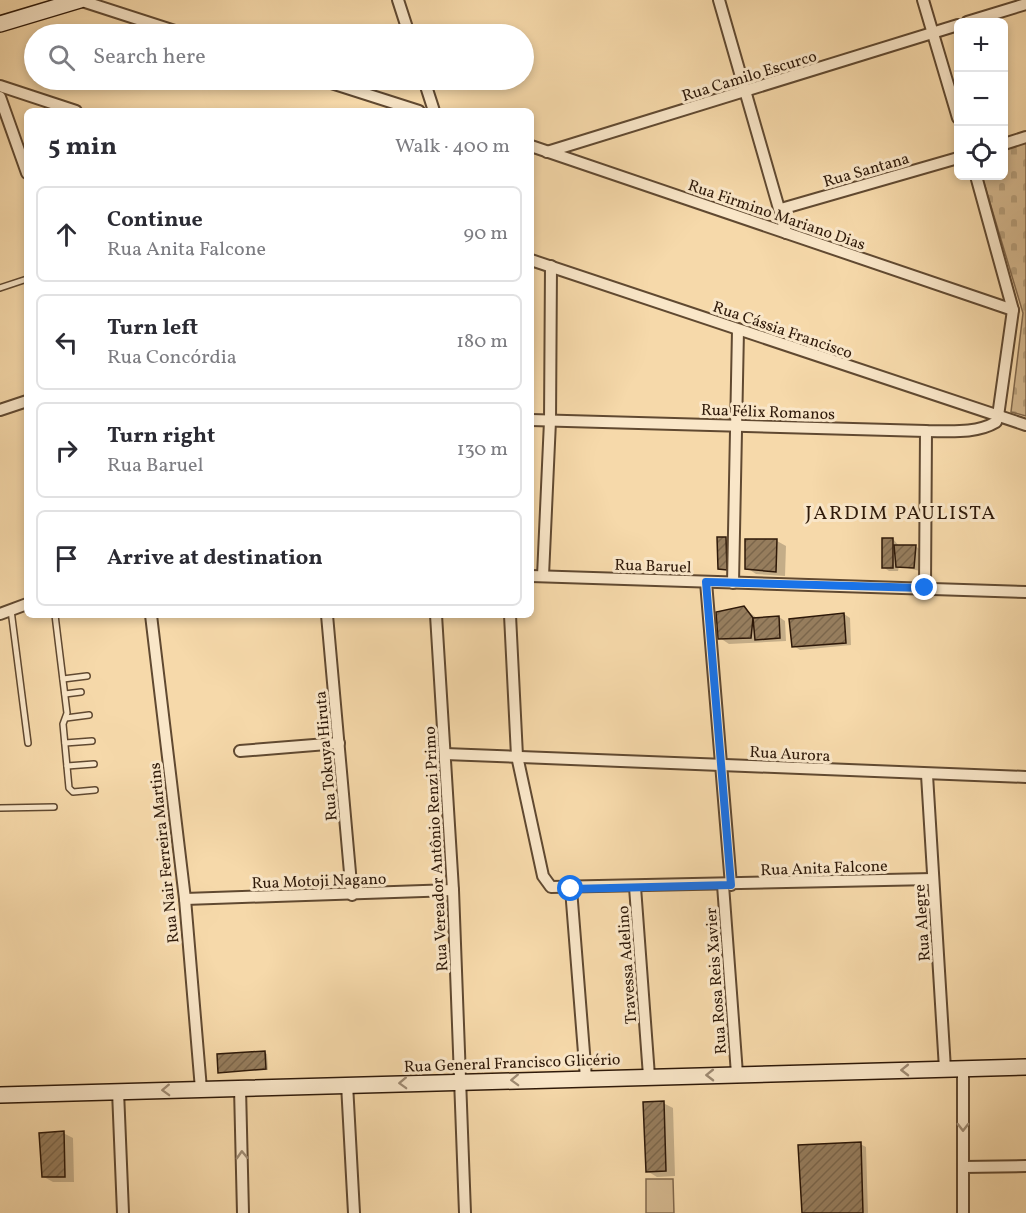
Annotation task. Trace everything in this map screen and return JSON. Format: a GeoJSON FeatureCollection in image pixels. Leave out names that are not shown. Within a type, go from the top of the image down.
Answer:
{"type":"FeatureCollection","features":[{"type":"Feature","properties":{"kind":"main road"},"geometry":{"type":"LineString","coordinates":[[0,24],[79,0]]}},
{"type":"Feature","properties":{"kind":"main road","name":"Rua General Francisco Glicério"},"geometry":{"type":"LineString","coordinates":[[0,1095],[1026,1067]]}},
{"type":"Feature","properties":{"kind":"street"},"geometry":{"type":"LineString","coordinates":[[79,0],[153,24]]}},
{"type":"Feature","properties":{"kind":"street"},"geometry":{"type":"LineString","coordinates":[[398,0],[406,24]]}},
{"type":"Feature","properties":{"kind":"street"},"geometry":{"type":"LineString","coordinates":[[718,0],[781,209],[786,233]]}},
{"type":"Feature","properties":{"kind":"street"},"geometry":{"type":"LineString","coordinates":[[923,0],[954,104]]}},
{"type":"Feature","properties":{"kind":"street"},"geometry":{"type":"LineString","coordinates":[[980,18],[1026,4]]}},
{"type":"Feature","properties":{"kind":"street","name":"Rua Camilo Escurco"},"geometry":{"type":"LineString","coordinates":[[548,152],[954,26]]}},
{"type":"Feature","properties":{"kind":"street"},"geometry":{"type":"LineString","coordinates":[[0,86],[67,108]]}},
{"type":"Feature","properties":{"kind":"street"},"geometry":{"type":"LineString","coordinates":[[353,90],[410,108]]}},
{"type":"Feature","properties":{"kind":"street"},"geometry":{"type":"LineString","coordinates":[[427,90],[433,108]]}},
{"type":"Feature","properties":{"kind":"street"},"geometry":{"type":"LineString","coordinates":[[0,97],[24,164]]}},
{"type":"Feature","properties":{"kind":"street"},"geometry":{"type":"LineString","coordinates":[[1008,143],[1026,137]]}},
{"type":"Feature","properties":{"kind":"street","name":"Rua Firmino Mariano Dias"},"geometry":{"type":"LineString","coordinates":[[534,147],[1013,310]]}},
{"type":"Feature","properties":{"kind":"street","name":"Rua Santana"},"geometry":{"type":"LineString","coordinates":[[781,209],[954,159]]}},
{"type":"Feature","properties":{"kind":"street"},"geometry":{"type":"LineString","coordinates":[[977,180],[1013,310],[998,416]]}},
{"type":"Feature","properties":{"kind":"street","name":"Rua Cássia Francisco"},"geometry":{"type":"LineString","coordinates":[[534,261],[1026,425]]}},
{"type":"Feature","properties":{"kind":"street"},"geometry":{"type":"LineString","coordinates":[[543,576],[550,421],[551,266]]}},
{"type":"Feature","properties":{"kind":"street"},"geometry":{"type":"LineString","coordinates":[[733,583],[738,330]]}},
{"type":"Feature","properties":{"kind":"street"},"geometry":{"type":"LineString","coordinates":[[0,410],[24,402]]}},
{"type":"Feature","properties":{"kind":"street","name":"Rua Félix Romanos"},"geometry":{"type":"LineString","coordinates":[[534,420],[926,431],[983,429],[996,422],[998,416]]}},
{"type":"Feature","properties":{"kind":"street"},"geometry":{"type":"LineString","coordinates":[[925,588],[926,431]]}},
{"type":"Feature","properties":{"kind":"street","name":"Rua Baruel"},"geometry":{"type":"LineString","coordinates":[[534,576],[1026,591]]}},
{"type":"Feature","properties":{"kind":"street","name":"Rua Rosa Reis Xavier"},"geometry":{"type":"LineString","coordinates":[[706,582],[727,885],[737,1074]]}},
{"type":"Feature","properties":{"kind":"street"},"geometry":{"type":"LineString","coordinates":[[6,612],[24,605]]}},
{"type":"Feature","properties":{"kind":"street","name":"Rua Nair Ferreira Martins"},"geometry":{"type":"LineString","coordinates":[[151,618],[185,899],[201,1089]]}},
{"type":"Feature","properties":{"kind":"street","name":"Rua Tokuya Hiruta"},"geometry":{"type":"LineString","coordinates":[[327,618],[352,895]]}},
{"type":"Feature","properties":{"kind":"street","name":"Rua Vereador Antônio Renzi Primo"},"geometry":{"type":"LineString","coordinates":[[436,618],[453,890],[465,1213]]}},
{"type":"Feature","properties":{"kind":"street"},"geometry":{"type":"LineString","coordinates":[[510,618],[517,756],[543,876],[551,887],[571,889],[586,1078]]}},
{"type":"Feature","properties":{"kind":"street"},"geometry":{"type":"LineString","coordinates":[[240,751],[339,744]]}},
{"type":"Feature","properties":{"kind":"street","name":"Rua Aurora"},"geometry":{"type":"LineString","coordinates":[[445,754],[927,775],[1026,777]]}},
{"type":"Feature","properties":{"kind":"street","name":"Rua Alegre"},"geometry":{"type":"LineString","coordinates":[[927,775],[945,1069]]}},
{"type":"Feature","properties":{"kind":"street","name":"Rua Anita Falcone"},"geometry":{"type":"LineString","coordinates":[[571,889],[933,879]]}},
{"type":"Feature","properties":{"kind":"street","name":"Travessa Adelino"},"geometry":{"type":"LineString","coordinates":[[635,887],[650,1076]]}},
{"type":"Feature","properties":{"kind":"street","name":"Rua Motoji Nagano"},"geometry":{"type":"LineString","coordinates":[[185,899],[453,890]]}},
{"type":"Feature","properties":{"kind":"street"},"geometry":{"type":"LineString","coordinates":[[963,1068],[963,1213]]}},
{"type":"Feature","properties":{"kind":"street"},"geometry":{"type":"LineString","coordinates":[[346,1084],[354,1213]]}},
{"type":"Feature","properties":{"kind":"street"},"geometry":{"type":"LineString","coordinates":[[240,1088],[243,1213]]}},
{"type":"Feature","properties":{"kind":"street"},"geometry":{"type":"LineString","coordinates":[[118,1091],[123,1213]]}},
{"type":"Feature","properties":{"kind":"street"},"geometry":{"type":"LineString","coordinates":[[963,1167],[1026,1166]]}},
{"type":"Feature","properties":{"kind":"lane"},"geometry":{"type":"LineString","coordinates":[[0,288],[24,280]]}},
{"type":"Feature","properties":{"kind":"lane"},"geometry":{"type":"LineString","coordinates":[[6,612],[28,743]]}},
{"type":"Feature","properties":{"kind":"lane"},"geometry":{"type":"LineString","coordinates":[[55,618],[65,694],[66,718],[63,724],[70,791],[95,790]]}},
{"type":"Feature","properties":{"kind":"lane"},"geometry":{"type":"LineString","coordinates":[[63,679],[87,676]]}},
{"type":"Feature","properties":{"kind":"lane"},"geometry":{"type":"LineString","coordinates":[[65,694],[81,692]]}},
{"type":"Feature","properties":{"kind":"lane"},"geometry":{"type":"LineString","coordinates":[[66,718],[89,715]]}},
{"type":"Feature","properties":{"kind":"lane"},"geometry":{"type":"LineString","coordinates":[[65,743],[92,741]]}},
{"type":"Feature","properties":{"kind":"lane"},"geometry":{"type":"LineString","coordinates":[[68,766],[94,764]]}},
{"type":"Feature","properties":{"kind":"lane"},"geometry":{"type":"LineString","coordinates":[[0,808],[54,807]]}},
{"type":"Feature","properties":{"kind":"green space"},"geometry":{"type":"Polygon","coordinates":[[[1026,141],[1026,416],[1011,412],[1023,313],[983,180],[1008,180],[1008,147],[1026,141]]]}},
{"type":"Feature","properties":{"kind":"green space"},"geometry":{"type":"Polygon","coordinates":[[[646,1179],[673,1179],[674,1213],[646,1213],[646,1179]]]}},
{"type":"Feature","properties":{"kind":"building"},"geometry":{"type":"Polygon","coordinates":[[[717,537],[726,537],[727,570],[718,569],[717,537]]]}},
{"type":"Feature","properties":{"kind":"building"},"geometry":{"type":"Polygon","coordinates":[[[882,538],[893,538],[893,568],[882,568],[882,538]]]}},
{"type":"Feature","properties":{"kind":"building"},"geometry":{"type":"Polygon","coordinates":[[[745,539],[777,539],[776,572],[745,569],[745,539]]]}},
{"type":"Feature","properties":{"kind":"building"},"geometry":{"type":"Polygon","coordinates":[[[894,545],[916,545],[914,568],[896,567],[894,545]]]}},
{"type":"Feature","properties":{"kind":"building"},"geometry":{"type":"Polygon","coordinates":[[[744,606],[753,618],[751,638],[718,639],[716,612],[744,606]]]}},
{"type":"Feature","properties":{"kind":"building"},"geometry":{"type":"Polygon","coordinates":[[[844,613],[846,643],[792,647],[789,619],[844,613]]]}},
{"type":"Feature","properties":{"kind":"building"},"geometry":{"type":"Polygon","coordinates":[[[779,616],[780,638],[755,640],[753,618],[779,616]]]}},
{"type":"Feature","properties":{"kind":"building"},"geometry":{"type":"Polygon","coordinates":[[[265,1051],[266,1069],[218,1073],[217,1054],[265,1051]]]}},
{"type":"Feature","properties":{"kind":"building"},"geometry":{"type":"Polygon","coordinates":[[[664,1101],[666,1171],[646,1172],[643,1102],[664,1101]]]}},
{"type":"Feature","properties":{"kind":"building"},"geometry":{"type":"Polygon","coordinates":[[[64,1131],[65,1177],[42,1177],[39,1133],[64,1131]]]}},
{"type":"Feature","properties":{"kind":"building"},"geometry":{"type":"Polygon","coordinates":[[[861,1142],[863,1213],[802,1213],[798,1145],[861,1142]]]}},
{"type":"Feature","properties":{"kind":"district","name":"JARDIM PAULISTA"},"geometry":{"type":"Point","coordinates":[901,512]}},
{"type":"Feature","properties":{"kind":"route"},"geometry":{"type":"LineString","coordinates":[[571,889],[731,885],[719,765],[706,582],[925,588]]}}]}
